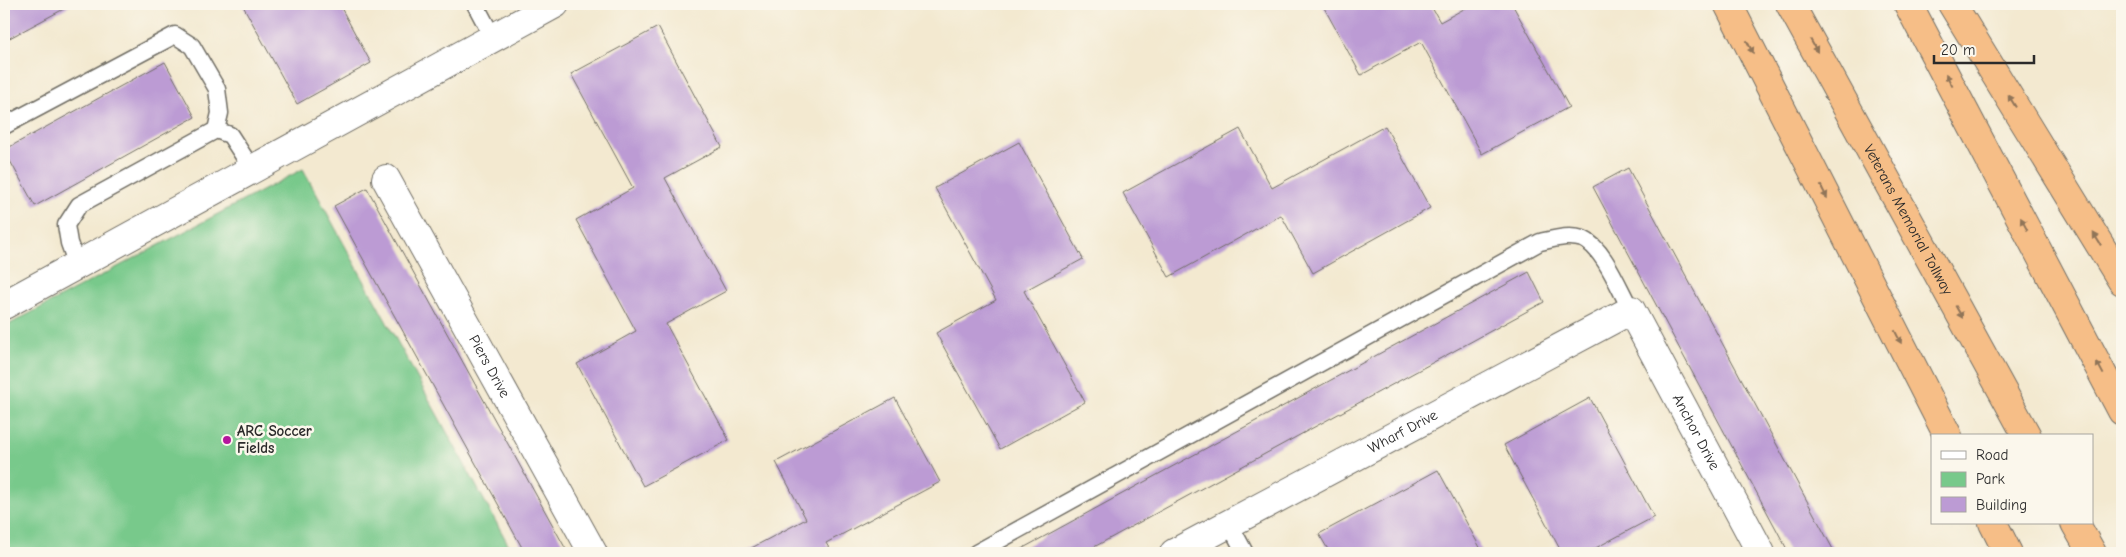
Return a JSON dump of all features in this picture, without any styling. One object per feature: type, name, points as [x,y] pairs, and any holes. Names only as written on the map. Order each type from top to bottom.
[{"type":"highway","points":[[1728,4],[1947,434]]},
{"type":"highway","name":"Veterans Memorial Tollway","points":[[1790,4],[2026,434]]},
{"type":"highway","points":[[1908,4],[2122,411]]},
{"type":"highway","points":[[1952,4],[2122,281]]},
{"type":"highway","points":[[1994,524],[2008,553]]},
{"type":"highway","points":[[2076,524],[2092,553]]},
{"type":"street","points":[[4,305],[555,4]]},
{"type":"street","name":"Piers Drive","points":[[386,179],[593,553]]},
{"type":"street","name":"Wharf Drive","points":[[1174,553],[1631,310]]},
{"type":"street","name":"Anchor Drive","points":[[1631,310],[1761,553]]},
{"type":"lane","points":[[476,4],[493,38]]},
{"type":"lane","points":[[4,126],[175,35],[192,46],[217,89],[220,114],[216,130]]},
{"type":"lane","points":[[77,265],[68,244],[66,225],[79,205],[216,130],[230,134],[252,170]]},
{"type":"lane","points":[[976,553],[1540,242],[1564,237],[1584,240],[1602,255],[1631,310]]},
{"type":"lane","points":[[1229,523],[1245,553]]},
{"type":"green space","name":"ARC Soccer Fields","points":[[303,169],[513,553],[4,553],[4,327]]},
{"type":"building","points":[[4,4],[73,4],[4,41]]},
{"type":"building","points":[[242,4],[339,4],[371,63],[297,104]]},
{"type":"building","points":[[1322,4],[1430,4],[1440,22],[1473,4],[1512,4],[1569,107],[1482,154],[1421,42],[1361,75]]},
{"type":"building","points":[[658,27],[722,147],[665,178],[726,291],[666,324],[729,440],[643,486],[577,364],[636,331],[576,220],[633,188],[571,74]]},
{"type":"building","points":[[165,62],[195,117],[35,206],[4,150]]},
{"type":"building","points":[[1385,126],[1430,208],[1313,273],[1281,215],[1169,277],[1123,193],[1240,129],[1272,188]]},
{"type":"building","points":[[1019,142],[1083,259],[1024,291],[1085,402],[1000,449],[936,333],[996,300],[935,188]]},
{"type":"building","points":[[1628,168],[1835,553],[1789,553],[1593,187]]},
{"type":"building","points":[[367,188],[568,553],[525,553],[334,206]]},
{"type":"building","points":[[1529,272],[1544,302],[1083,553],[1014,553]]},
{"type":"building","points":[[895,398],[940,482],[826,543],[832,553],[742,553],[806,519],[776,462]]},
{"type":"building","points":[[1590,398],[1654,517],[1590,551],[1591,553],[1562,553],[1504,445]]},
{"type":"building","points":[[1438,470],[1483,553],[1330,553],[1319,534]]},
{"type":"place","name":"ARC Soccer Fields","points":[[227,440]]}]
